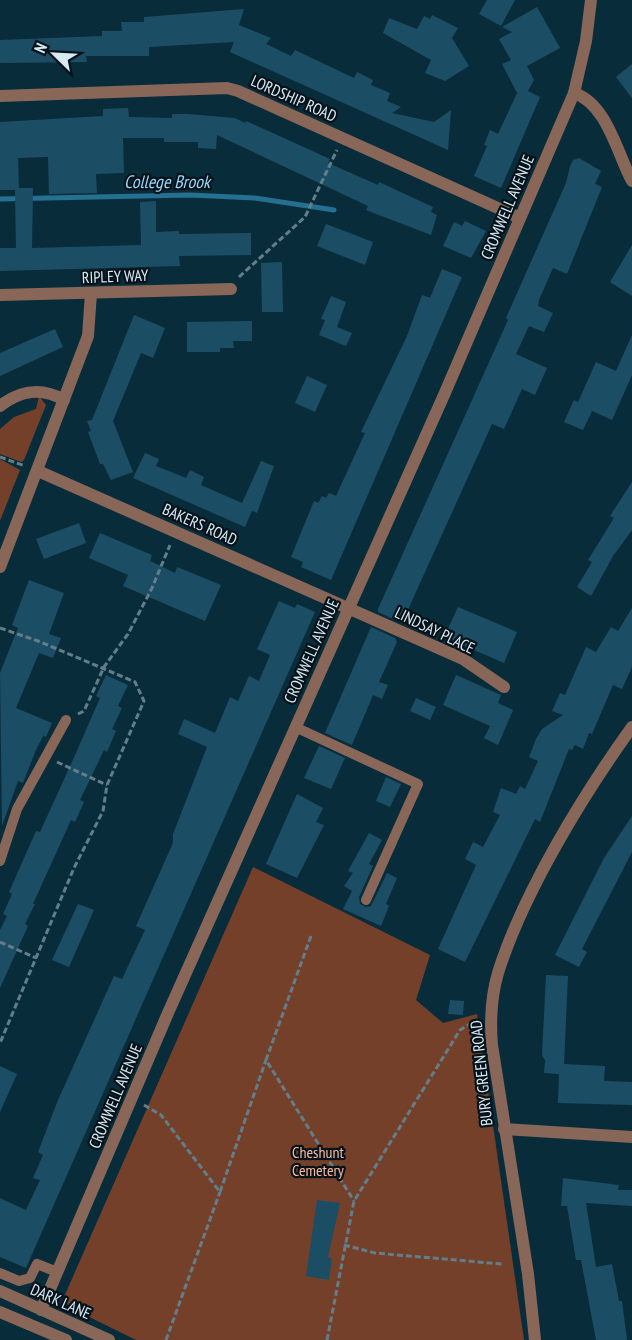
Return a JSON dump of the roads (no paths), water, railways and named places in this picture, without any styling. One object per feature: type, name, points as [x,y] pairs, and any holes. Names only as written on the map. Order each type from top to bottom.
[{"type":"street","name":"CROMWELL AVENUE","points":[[41,1310],[574,93],[586,41],[591,0]]},
{"type":"street","name":"LORDSHIP ROAD","points":[[0,96],[227,88],[251,95],[520,218]]},
{"type":"street","points":[[574,93],[589,100],[600,114],[632,181]]},
{"type":"street","name":"RIPLEY WAY","points":[[0,295],[231,289]]},
{"type":"street","points":[[0,567],[4,547],[38,471],[88,336],[91,293]]},
{"type":"street","points":[[0,405],[21,394],[34,391],[51,392],[64,400]]},
{"type":"street","name":"BAKERS ROAD","points":[[38,471],[348,608]]},
{"type":"street","name":"LINDSAY PLACE","points":[[348,608],[463,659],[504,687]]},
{"type":"street","name":"BURY GREEN ROAD","points":[[535,1340],[528,1274],[492,1046],[491,1011],[498,973],[539,881],[584,800],[632,727]]},
{"type":"street","points":[[504,1129],[632,1137]]},
{"type":"street","name":"DARK LANE","points":[[0,1291],[109,1340]]},
{"type":"street","points":[[0,1311],[66,1340]]},
{"type":"lane","points":[[0,861],[17,809],[66,720]]},
{"type":"lane","points":[[295,727],[418,784],[366,900]]},
{"type":"lane","points":[[0,1273],[19,1281],[30,1278],[37,1264],[57,1272]]},
{"type":"waterway","name":"College Brook","points":[[0,199],[190,195],[255,198],[334,210]]},
{"type":"park label","name":"Cheshunt Cemetery","points":[[318,1161]]}]
